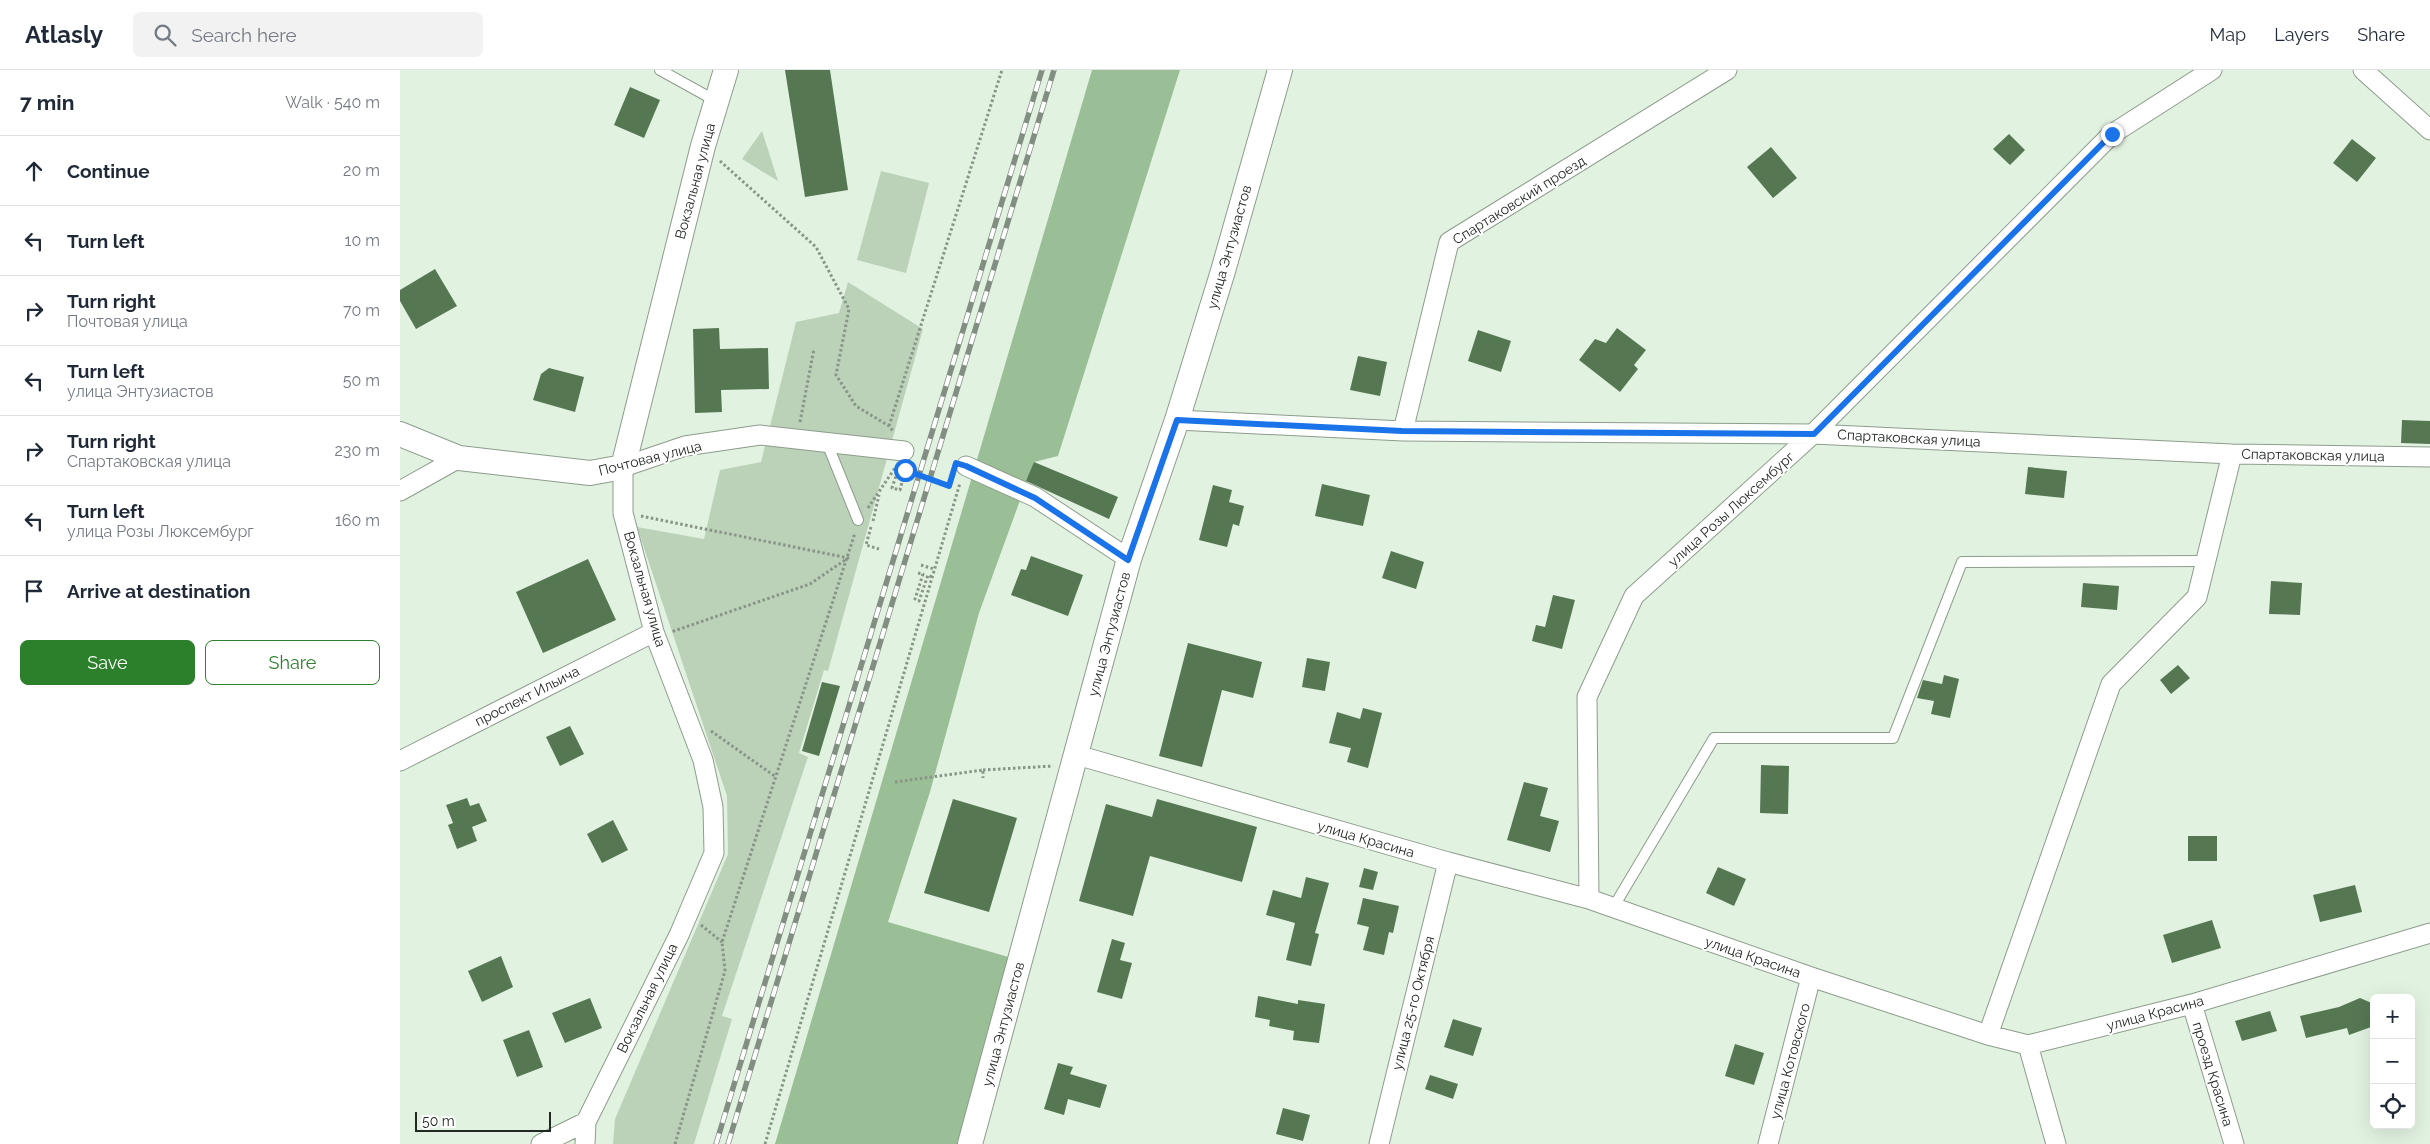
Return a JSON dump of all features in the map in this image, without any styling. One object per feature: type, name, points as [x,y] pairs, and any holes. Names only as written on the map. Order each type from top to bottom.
[{"type":"street","name":"Вокзальная улица","points":[[585,1144],[586,1122],[688,914],[714,853],[713,807],[703,760],[655,634],[623,513],[623,467],[703,146],[726,70]]},
{"type":"street","name":"улица Энтузиастов","points":[[970,1144],[1128,560],[1177,420],[1223,270],[1280,70]]},
{"type":"street","name":"Спартаковский проезд","points":[[1402,431],[1449,242],[1727,70]]},
{"type":"street","name":"улица Розы Люксембург","points":[[1589,899],[1587,697],[1634,596],[1814,434],[2112,134],[2212,70]]},
{"type":"street","points":[[2363,70],[2430,130]]},
{"type":"street","name":"Спартаковская улица","points":[[1177,420],[1402,431],[1814,434],[2232,454],[2430,457]]},
{"type":"street","name":"Почтовая улица","points":[[400,434],[460,458],[590,473],[623,467],[686,446],[760,435],[902,451]]},
{"type":"street","points":[[1988,1035],[2111,684],[2197,597],[2232,454]]},
{"type":"street","points":[[400,491],[460,458]]},
{"type":"street","points":[[966,466],[1035,498],[1128,560]]},
{"type":"street","name":"проспект Ильича","points":[[400,761],[655,634]]},
{"type":"street","name":"улица Красина","points":[[1075,760],[1589,899],[1811,977],[1988,1035],[2028,1045],[2192,1004],[2430,933]]},
{"type":"street","name":"улица 25-го Октября","points":[[1379,1144],[1448,862]]},
{"type":"street","name":"улица Котовского","points":[[1768,1144],[1811,977]]},
{"type":"street","name":"проезд Красина","points":[[2192,1004],[2234,1144]]},
{"type":"street","points":[[2028,1045],[2056,1144]]},
{"type":"street","points":[[541,1144],[586,1122]]},
{"type":"lane","points":[[660,70],[716,101]]},
{"type":"lane","points":[[827,443],[858,520]]},
{"type":"lane","points":[[1614,908],[1714,738],[1893,738],[1962,562],[2206,561]]},
{"type":"path","points":[[890,426],[1002,70]]},
{"type":"path","points":[[703,146],[816,247],[849,309],[836,375],[856,406],[890,426],[898,439],[902,451],[892,488],[900,490],[905,470],[949,486],[956,463],[966,466],[765,1144]]},
{"type":"path","points":[[802,410],[814,349]]},
{"type":"path","points":[[675,1144],[725,971],[722,942],[848,558],[858,520],[894,473],[902,451]]},
{"type":"path","points":[[623,513],[848,558]]},
{"type":"path","points":[[866,545],[879,548]]},
{"type":"path","points":[[655,634],[810,584],[848,558]]},
{"type":"path","points":[[921,565],[934,569]]},
{"type":"path","points":[[918,573],[923,574],[915,599],[919,600],[928,575],[932,577]]},
{"type":"path","points":[[685,713],[776,777]]},
{"type":"path","points":[[895,782],[1075,760]]},
{"type":"path","points":[[983,770],[983,778]]},
{"type":"path","points":[[688,914],[722,942]]},
{"type":"green space","points":[[1092,70],[1180,70],[1058,456],[1034,462],[979,613],[930,792],[888,922],[1012,958],[960,1144],[775,1144]]},
{"type":"green space","points":[[762,131],[778,181],[742,159]]},
{"type":"green space","points":[[881,171],[929,183],[906,273],[857,260]]},
{"type":"green space","points":[[848,282],[923,329],[828,671],[824,670],[799,753],[808,757],[722,1016],[732,1019],[694,1144],[613,1144],[615,1119],[728,854],[727,796],[637,527],[704,539],[720,470],[761,462],[796,322],[839,313]]},
{"type":"building","points":[[785,70],[830,70],[848,190],[805,197]]},
{"type":"building","points":[[630,87],[660,100],[644,138],[614,125]]},
{"type":"building","points":[[2009,134],[2025,150],[2010,165],[1993,149]]},
{"type":"building","points":[[2352,139],[2376,158],[2357,182],[2333,163]]},
{"type":"building","points":[[1771,147],[1797,178],[1773,198],[1747,167]]},
{"type":"building","points":[[435,269],[457,306],[416,329],[400,301],[400,290]]},
{"type":"building","points":[[719,328],[720,349],[768,348],[769,389],[721,390],[722,412],[695,413],[693,329]]},
{"type":"building","points":[[1617,328],[1646,350],[1634,365],[1638,369],[1620,392],[1579,360],[1595,339],[1606,343]]},
{"type":"building","points":[[1478,330],[1511,341],[1501,372],[1468,361]]},
{"type":"building","points":[[1358,356],[1387,362],[1380,396],[1350,390]]},
{"type":"building","points":[[549,368],[584,377],[575,412],[533,400],[541,374]]},
{"type":"building","points":[[2402,420],[2430,421],[2430,444],[2401,443]]},
{"type":"building","points":[[1034,462],[1118,497],[1109,519],[1026,481]]},
{"type":"building","points":[[2028,467],[2067,471],[2064,498],[2025,494]]},
{"type":"building","points":[[1322,484],[1370,495],[1363,526],[1315,516]]},
{"type":"building","points":[[1213,485],[1232,490],[1229,502],[1244,506],[1239,526],[1233,524],[1227,547],[1199,540]]},
{"type":"building","points":[[1391,551],[1424,562],[1416,589],[1382,578]]},
{"type":"building","points":[[1031,556],[1083,575],[1068,616],[1011,595],[1021,569],[1026,570]]},
{"type":"building","points":[[588,559],[616,620],[543,653],[516,592]]},
{"type":"building","points":[[2271,581],[2302,583],[2300,615],[2269,614]]},
{"type":"building","points":[[2083,583],[2119,586],[2117,610],[2081,607]]},
{"type":"building","points":[[1553,595],[1575,600],[1562,649],[1532,641],[1536,625],[1545,627]]},
{"type":"building","points":[[1188,643],[1262,662],[1253,698],[1222,690],[1202,767],[1159,756]]},
{"type":"building","points":[[1307,658],[1330,662],[1325,691],[1302,687]]},
{"type":"building","points":[[2178,665],[2190,678],[2171,694],[2160,680]]},
{"type":"building","points":[[1944,675],[1959,679],[1950,718],[1931,714],[1934,701],[1917,698],[1923,680],[1942,684]]},
{"type":"building","points":[[822,682],[840,686],[819,756],[802,751]]},
{"type":"building","points":[[1363,708],[1382,713],[1368,768],[1347,762],[1351,748],[1329,743],[1337,712],[1360,719]]},
{"type":"building","points":[[570,726],[584,754],[560,766],[546,737]]},
{"type":"building","points":[[1761,765],[1789,766],[1788,814],[1760,813]]},
{"type":"building","points":[[1524,782],[1548,788],[1540,816],[1559,821],[1550,852],[1507,840]]},
{"type":"building","points":[[467,798],[470,806],[479,803],[487,821],[472,827],[477,841],[457,849],[448,825],[453,823],[446,805]]},
{"type":"building","points":[[953,799],[1017,818],[989,912],[924,893]]},
{"type":"building","points":[[1157,799],[1257,827],[1242,882],[1150,856],[1133,916],[1079,901],[1106,804],[1152,817]]},
{"type":"building","points":[[613,820],[628,850],[602,863],[587,834]]},
{"type":"building","points":[[2188,836],[2217,836],[2217,861],[2188,861]]},
{"type":"building","points":[[1718,867],[1746,879],[1734,906],[1706,893]]},
{"type":"building","points":[[1364,868],[1378,872],[1373,890],[1359,887]]},
{"type":"building","points":[[1306,877],[1329,883],[1315,933],[1319,934],[1311,966],[1286,960],[1295,923],[1266,915],[1273,890],[1301,898]]},
{"type":"building","points":[[2355,885],[2362,912],[2320,922],[2313,895]]},
{"type":"building","points":[[1363,898],[1399,906],[1393,933],[1389,932],[1384,955],[1363,950],[1369,927],[1357,924]]},
{"type":"building","points":[[2212,920],[2221,948],[2172,963],[2163,935]]},
{"type":"building","points":[[1112,939],[1125,943],[1120,960],[1132,963],[1122,999],[1097,992]]},
{"type":"building","points":[[501,956],[513,987],[482,1002],[468,971]]},
{"type":"building","points":[[1258,996],[1298,1004],[1298,1000],[1325,1004],[1319,1043],[1293,1040],[1294,1031],[1269,1026],[1270,1020],[1255,1017]]},
{"type":"building","points":[[590,998],[602,1028],[565,1043],[552,1013]]},
{"type":"building","points":[[2360,998],[2370,1002],[2370,1027],[2349,1035],[2347,1028],[2306,1038],[2300,1016],[2339,1007]]},
{"type":"building","points":[[2270,1011],[2277,1031],[2242,1041],[2235,1021]]},
{"type":"building","points":[[1453,1019],[1482,1028],[1473,1056],[1444,1047]]},
{"type":"building","points":[[529,1030],[543,1067],[517,1077],[503,1040]]},
{"type":"building","points":[[1735,1044],[1764,1053],[1754,1085],[1725,1076]]},
{"type":"building","points":[[1058,1063],[1073,1067],[1070,1074],[1107,1085],[1100,1108],[1068,1099],[1064,1115],[1044,1109]]},
{"type":"building","points":[[1430,1075],[1458,1084],[1453,1099],[1425,1089]]},
{"type":"building","points":[[1283,1108],[1310,1115],[1303,1141],[1276,1134]]},
{"type":"railway","points":[[716,1144],[1042,70]]},
{"type":"railway","points":[[728,1144],[1054,70]]},
{"type":"route","points":[[905,470],[949,486],[956,463],[966,466],[1035,498],[1128,560],[1177,420],[1402,431],[1814,434],[2112,134]]}]
